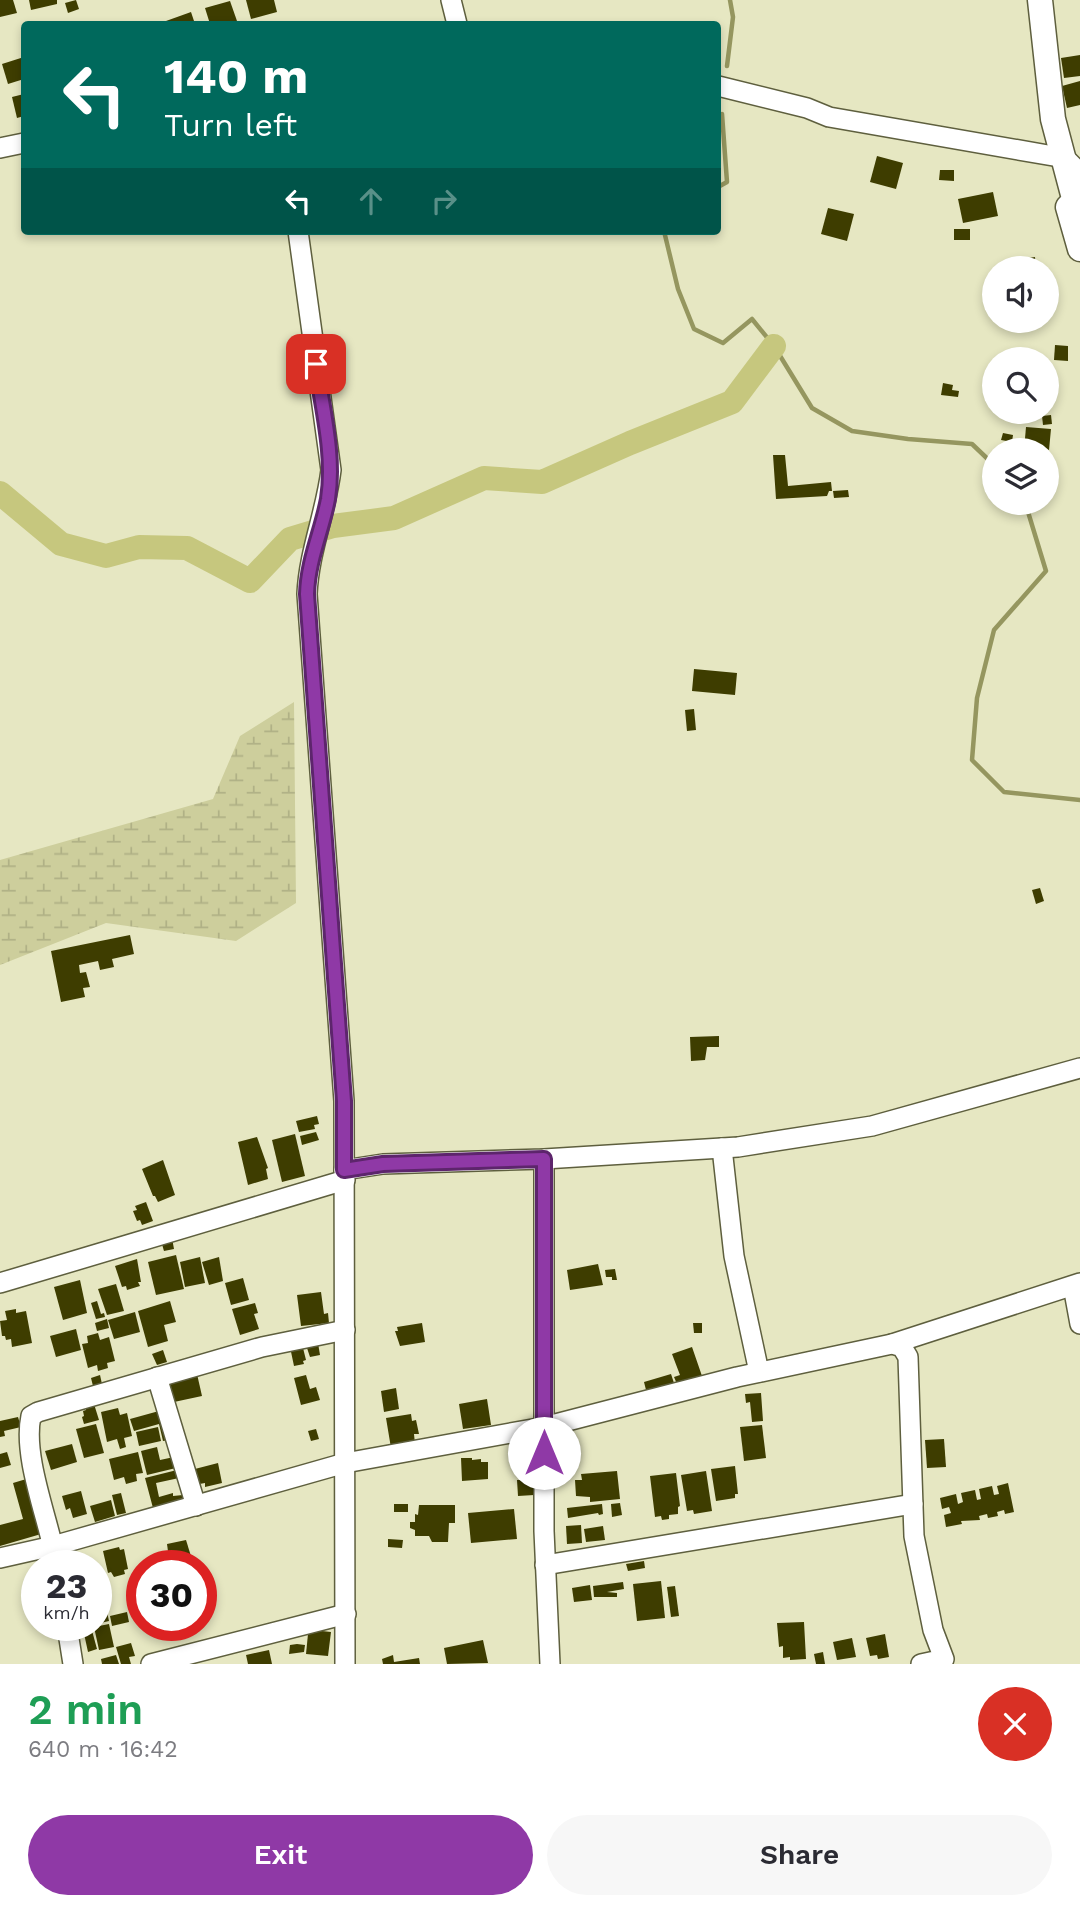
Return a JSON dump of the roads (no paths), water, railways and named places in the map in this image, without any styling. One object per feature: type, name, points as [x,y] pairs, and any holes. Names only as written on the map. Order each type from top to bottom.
[{"type":"main road","points":[[1040,0],[1053,119],[1072,165],[1080,220]]},
{"type":"main road","points":[[1072,165],[1068,214],[1080,249]]},
{"type":"street","points":[[451,0],[456,21]]},
{"type":"street","points":[[721,87],[807,108],[829,117],[1072,165]]},
{"type":"street","points":[[0,148],[21,144]]},
{"type":"street","points":[[299,235],[331,470],[328,500],[308,570],[307,594],[344,1101],[345,1664]]},
{"type":"street","points":[[0,1283],[383,1164],[544,1159],[722,1148],[872,1126],[1080,1068]]},
{"type":"street","points":[[722,1148],[734,1256],[759,1372]]},
{"type":"street","points":[[544,1159],[545,1565],[550,1664]]},
{"type":"street","points":[[0,1558],[53,1546],[345,1463],[544,1427],[759,1372],[892,1344],[1076,1284],[1080,1324]]},
{"type":"street","points":[[54,1550],[33,1468],[29,1427],[31,1416],[37,1412],[262,1347],[345,1330]]},
{"type":"street","points":[[892,1344],[902,1346],[908,1357],[914,1536],[933,1630],[944,1659],[921,1664]]},
{"type":"street","points":[[157,1377],[196,1506]]},
{"type":"street","points":[[545,1565],[913,1504]]},
{"type":"street","points":[[150,1664],[346,1614]]},
{"type":"street","points":[[69,1641],[73,1664]]},
{"type":"waterway","points":[[727,66],[733,17],[730,0]]},
{"type":"waterway","points":[[721,185],[727,182],[722,114]]},
{"type":"waterway","points":[[665,235],[678,289],[694,329],[723,343],[752,319],[774,346],[812,408],[852,431],[972,444],[982,454]]},
{"type":"waterway","points":[[0,493],[61,544],[106,556],[139,547],[187,548],[250,581],[290,539],[333,526],[394,518],[484,478],[542,482],[732,402],[774,346]]},
{"type":"waterway","points":[[1029,515],[1046,571],[994,630],[977,698],[972,760],[1004,792],[1080,800]]}]
